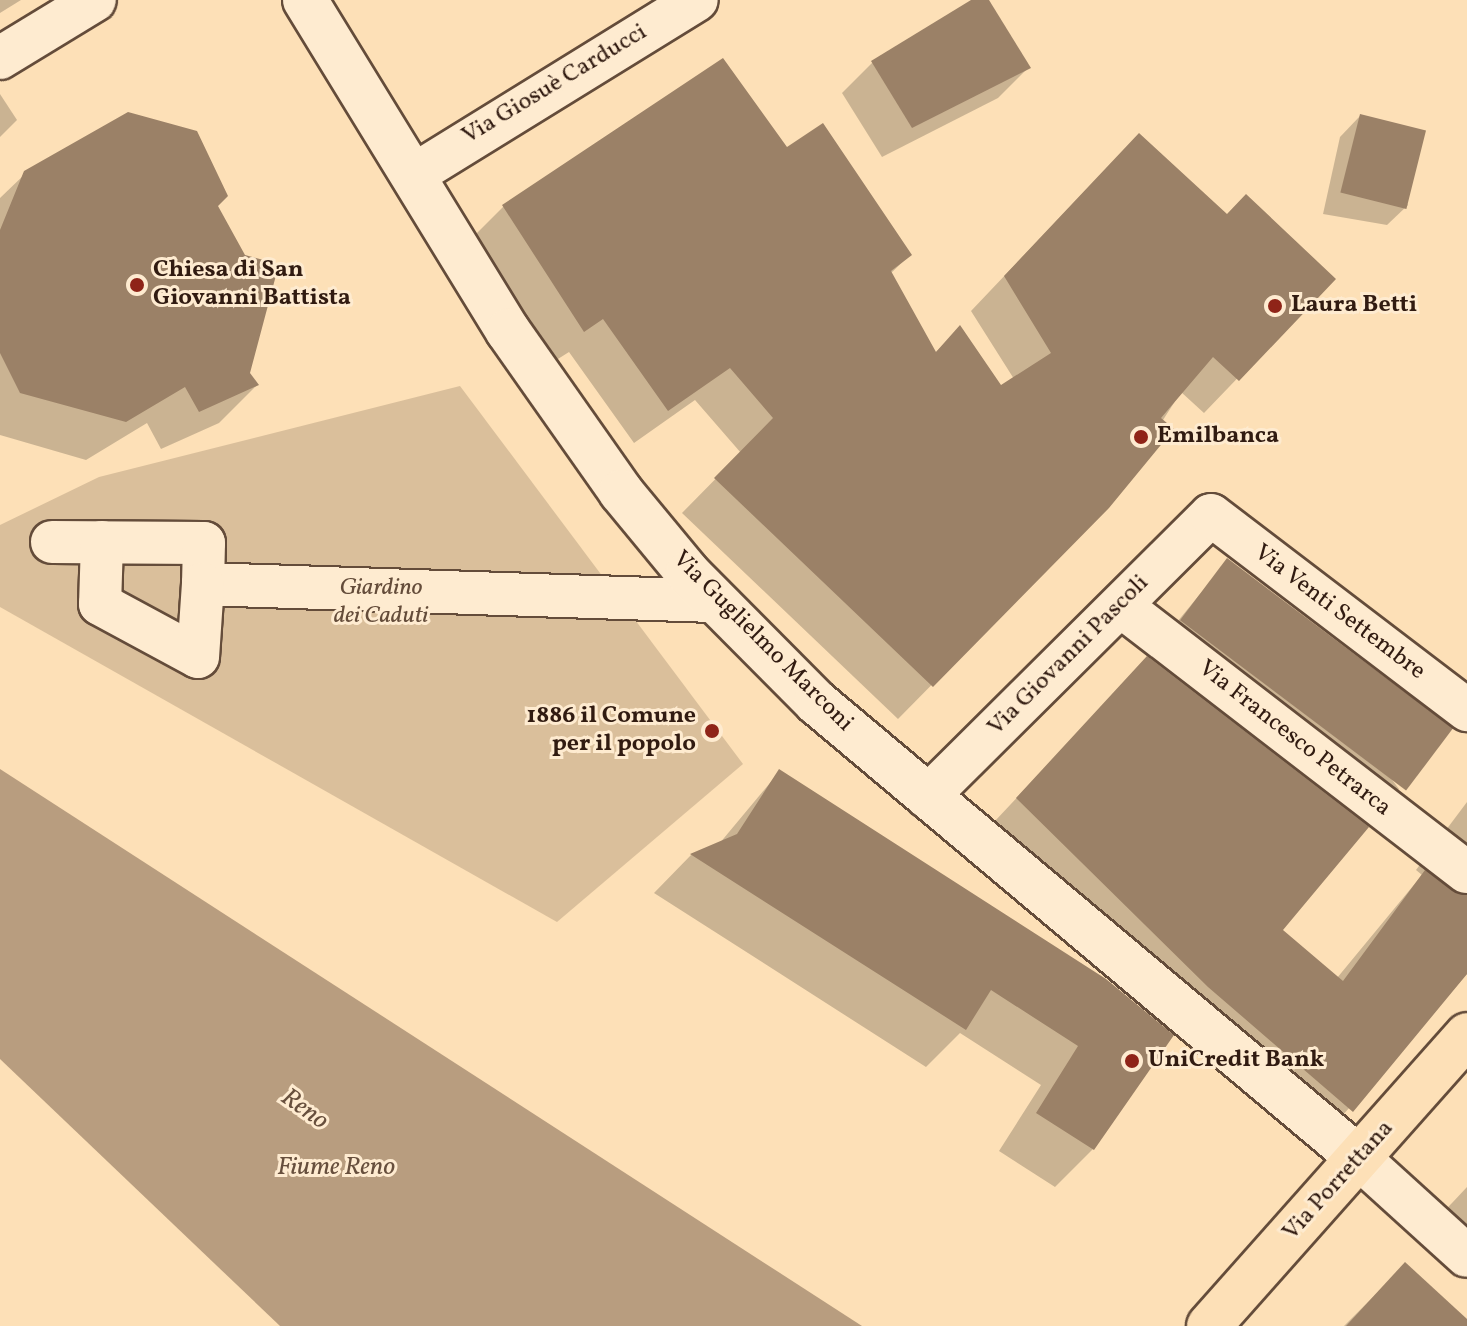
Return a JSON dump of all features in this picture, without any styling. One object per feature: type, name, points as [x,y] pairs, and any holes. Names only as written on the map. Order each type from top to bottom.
[{"type":"main road","name":"Via Guglielmo Marconi","points":[[305,0],[567,417],[713,601],[927,797],[1360,1159]]},
{"type":"main road","name":"Via Porrettana","points":[[1209,1326],[1467,1035]]},
{"type":"street","points":[[0,58],[95,0]]},
{"type":"street","name":"Via Giosuè Carducci","points":[[415,174],[697,0]]},
{"type":"street","name":"Via Giovanni Pascoli","points":[[927,797],[1211,515]]},
{"type":"street","name":"Via Venti Settembre","points":[[1211,515],[1467,710]]},
{"type":"street","points":[[52,542],[102,542],[204,543],[198,657],[100,604],[102,542]]},
{"type":"street","points":[[203,584],[713,601]]},
{"type":"street","name":"Via Francesco Petrarca","points":[[1121,606],[1467,872]]},
{"type":"street","points":[[1360,1159],[1467,1256]]},
{"type":"green space","name":"Giardino dei Caduti","points":[[460,386],[743,764],[557,922],[0,607],[0,525],[99,477]]},
{"type":"water","name":"Fiume Reno","points":[[0,769],[862,1326],[280,1326],[0,1059]]},
{"type":"building","points":[[971,0],[989,0],[1031,68],[912,128],[871,61]]},
{"type":"building","points":[[723,58],[787,147],[823,123],[912,255],[891,271],[936,352],[960,325],[1001,385],[1051,353],[1004,276],[1139,133],[1227,214],[1246,194],[1336,279],[1239,381],[1213,357],[1161,418],[1174,429],[1109,508],[933,687],[714,478],[773,418],[730,368],[668,411],[603,319],[584,332],[502,205]]},
{"type":"building","name":"Chiesa di San Giovanni Battista","points":[[128,112],[197,131],[228,196],[218,206],[245,255],[279,264],[250,373],[259,385],[199,412],[185,387],[126,422],[20,393],[0,353],[0,230],[24,171]]},
{"type":"building","points":[[1360,114],[1426,130],[1406,209],[1340,193]]},
{"type":"building","points":[[1227,558],[1453,728],[1406,791],[1180,620]]},
{"type":"building","points":[[1147,656],[1369,827],[1283,930],[1343,981],[1425,870],[1467,895],[1467,974],[1353,1112],[1208,987],[1016,798]]},
{"type":"building","points":[[779,769],[1106,979],[1174,1035],[1094,1150],[1036,1113],[1078,1046],[991,990],[966,1030],[690,854],[737,834]]},
{"type":"building","points":[[1405,1262],[1467,1319],[1467,1326],[1346,1326]]},
{"type":"place","name":"Chiesa di San Giovanni Battista","points":[[137,285]]},
{"type":"place","name":"Laura Betti","points":[[1275,306]]},
{"type":"place","name":"Emilbanca","points":[[1141,437]]},
{"type":"place","name":"1886 il Comune per il popolo","points":[[712,731]]},
{"type":"place","name":"UniCredit Bank","points":[[1132,1061]]},
{"type":"water label","name":"Reno","points":[[304,1110]]}]
